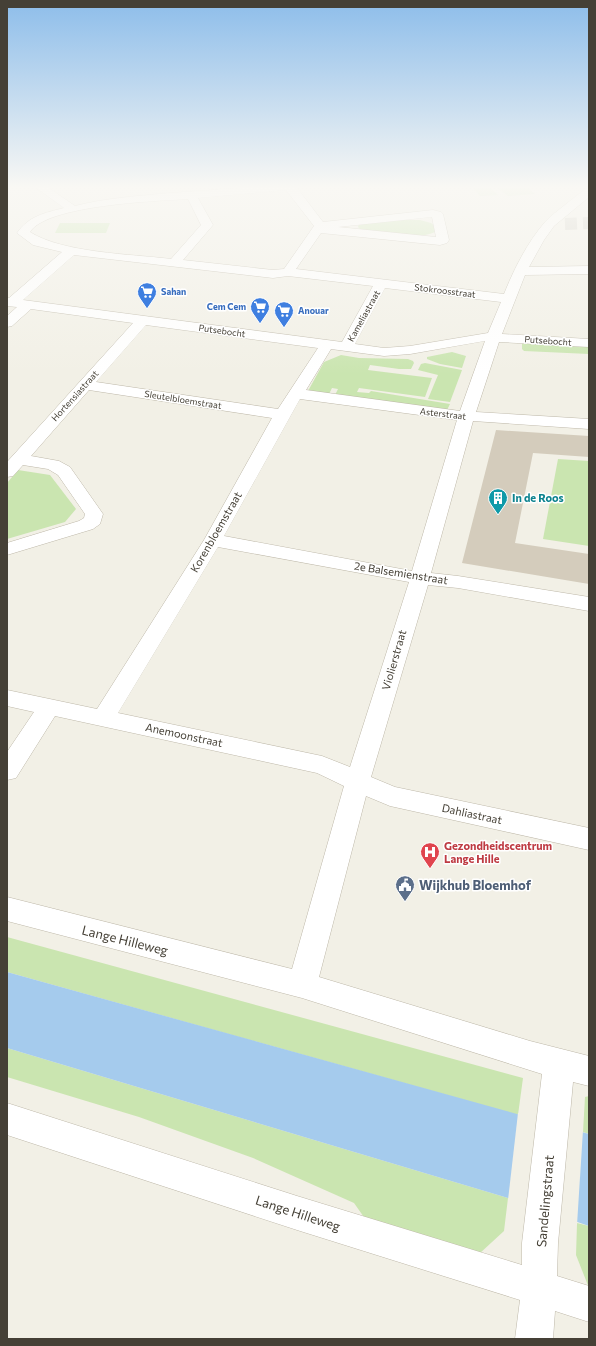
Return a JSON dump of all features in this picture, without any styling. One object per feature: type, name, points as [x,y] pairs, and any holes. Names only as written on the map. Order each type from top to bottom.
[{"type":"street","name":"Stokroosstraat","points":[[63,249],[273,274],[288,272],[509,298]]},
{"type":"street","points":[[174,263],[186,249]]},
{"type":"street","points":[[288,272],[304,249]]},
{"type":"street","name":"Violierstraat","points":[[302,985],[358,781],[418,578],[439,515],[466,417],[491,344],[509,298],[524,262],[532,249]]},
{"type":"street","points":[[9,303],[71,251]]},
{"type":"street","points":[[521,271],[589,270]]},
{"type":"street","name":"Kameliastraat","points":[[346,348],[381,284]]},
{"type":"street","name":"Putsebocht","points":[[9,303],[346,348],[396,352],[436,345],[589,343]]},
{"type":"street","points":[[7,324],[28,305]]},
{"type":"street","name":"Hortensiastraat","points":[[14,459],[85,385],[142,321]]},
{"type":"street","name":"Putsebocht","points":[[491,344],[589,357]]},
{"type":"street","name":"Korenbloemstraat","points":[[103,718],[213,540],[282,415],[297,394],[327,345]]},
{"type":"street","name":"Sleutelbloemstraat","points":[[85,385],[282,415]]},
{"type":"street","name":"Asterstraat","points":[[297,394],[466,417],[589,424]]},
{"type":"street","points":[[7,549],[86,526],[93,520],[94,514],[64,471],[54,465],[14,459]]},
{"type":"street","name":"2e Balsemienstraat","points":[[213,540],[418,578],[458,582],[589,604]]},
{"type":"street","name":"Anemoonstraat","points":[[7,698],[322,765],[358,781]]},
{"type":"street","points":[[7,771],[49,707]]},
{"type":"street","name":"Dahliastraat","points":[[358,781],[390,796],[589,839]]},
{"type":"street","name":"Lange Hilleweg","points":[[7,910],[302,985],[557,1076],[589,1071]]},
{"type":"street","name":"Sandelingstraat","points":[[534,1339],[539,1289],[540,1243],[557,1076]]},
{"type":"street","name":"Lange Hilleweg","points":[[7,1119],[297,1213],[589,1304]]},
{"type":"green space","points":[[522,343],[589,346],[589,354],[524,351],[522,349]]},
{"type":"green space","points":[[452,352],[466,356],[462,368],[440,364],[427,359],[427,357]]},
{"type":"green space","points":[[341,355],[359,358],[408,359],[414,363],[411,369],[370,365],[368,370],[432,378],[425,397],[359,388],[357,392],[369,393],[371,391],[450,404],[447,410],[335,395],[338,389],[332,388],[329,394],[308,391],[324,362]]},
{"type":"green space","points":[[425,363],[462,370],[450,402],[428,399],[438,375],[418,370],[421,364]]},
{"type":"green space","points":[[558,459],[589,461],[589,546],[543,539]]},
{"type":"green space","points":[[18,470],[50,475],[76,509],[65,522],[7,539],[7,483]]},
{"type":"green space","points":[[7,937],[523,1078],[518,1115],[7,972]]},
{"type":"green space","points":[[7,1048],[508,1198],[504,1231],[479,1254],[366,1220],[354,1203],[253,1158],[139,1117],[7,1077]]},
{"type":"green space","points":[[589,1096],[589,1134],[583,1132],[585,1097]]},
{"type":"green space","points":[[577,1223],[589,1226],[589,1288],[576,1255]]},
{"type":"water","points":[[7,972],[589,1134],[589,1226],[508,1198],[7,1048]]},
{"type":"pier","points":[[518,1113],[583,1130],[577,1225],[508,1200]]},
{"type":"building","name":"In de Roos","points":[[496,430],[589,436],[589,457],[533,453],[515,543],[589,554],[589,584],[462,563]]},
{"type":"place","name":"Sahan","points":[[147,309]]},
{"type":"place","name":"Cem Cem","points":[[260,324]]},
{"type":"place","name":"Anouar","points":[[284,328]]},
{"type":"place","name":"In de Roos","points":[[498,515]]},
{"type":"place","name":"Gezondheidscentrum Lange Hille","points":[[430,869]]},
{"type":"place","name":"Wijkhub Bloemhof","points":[[405,902]]}]
